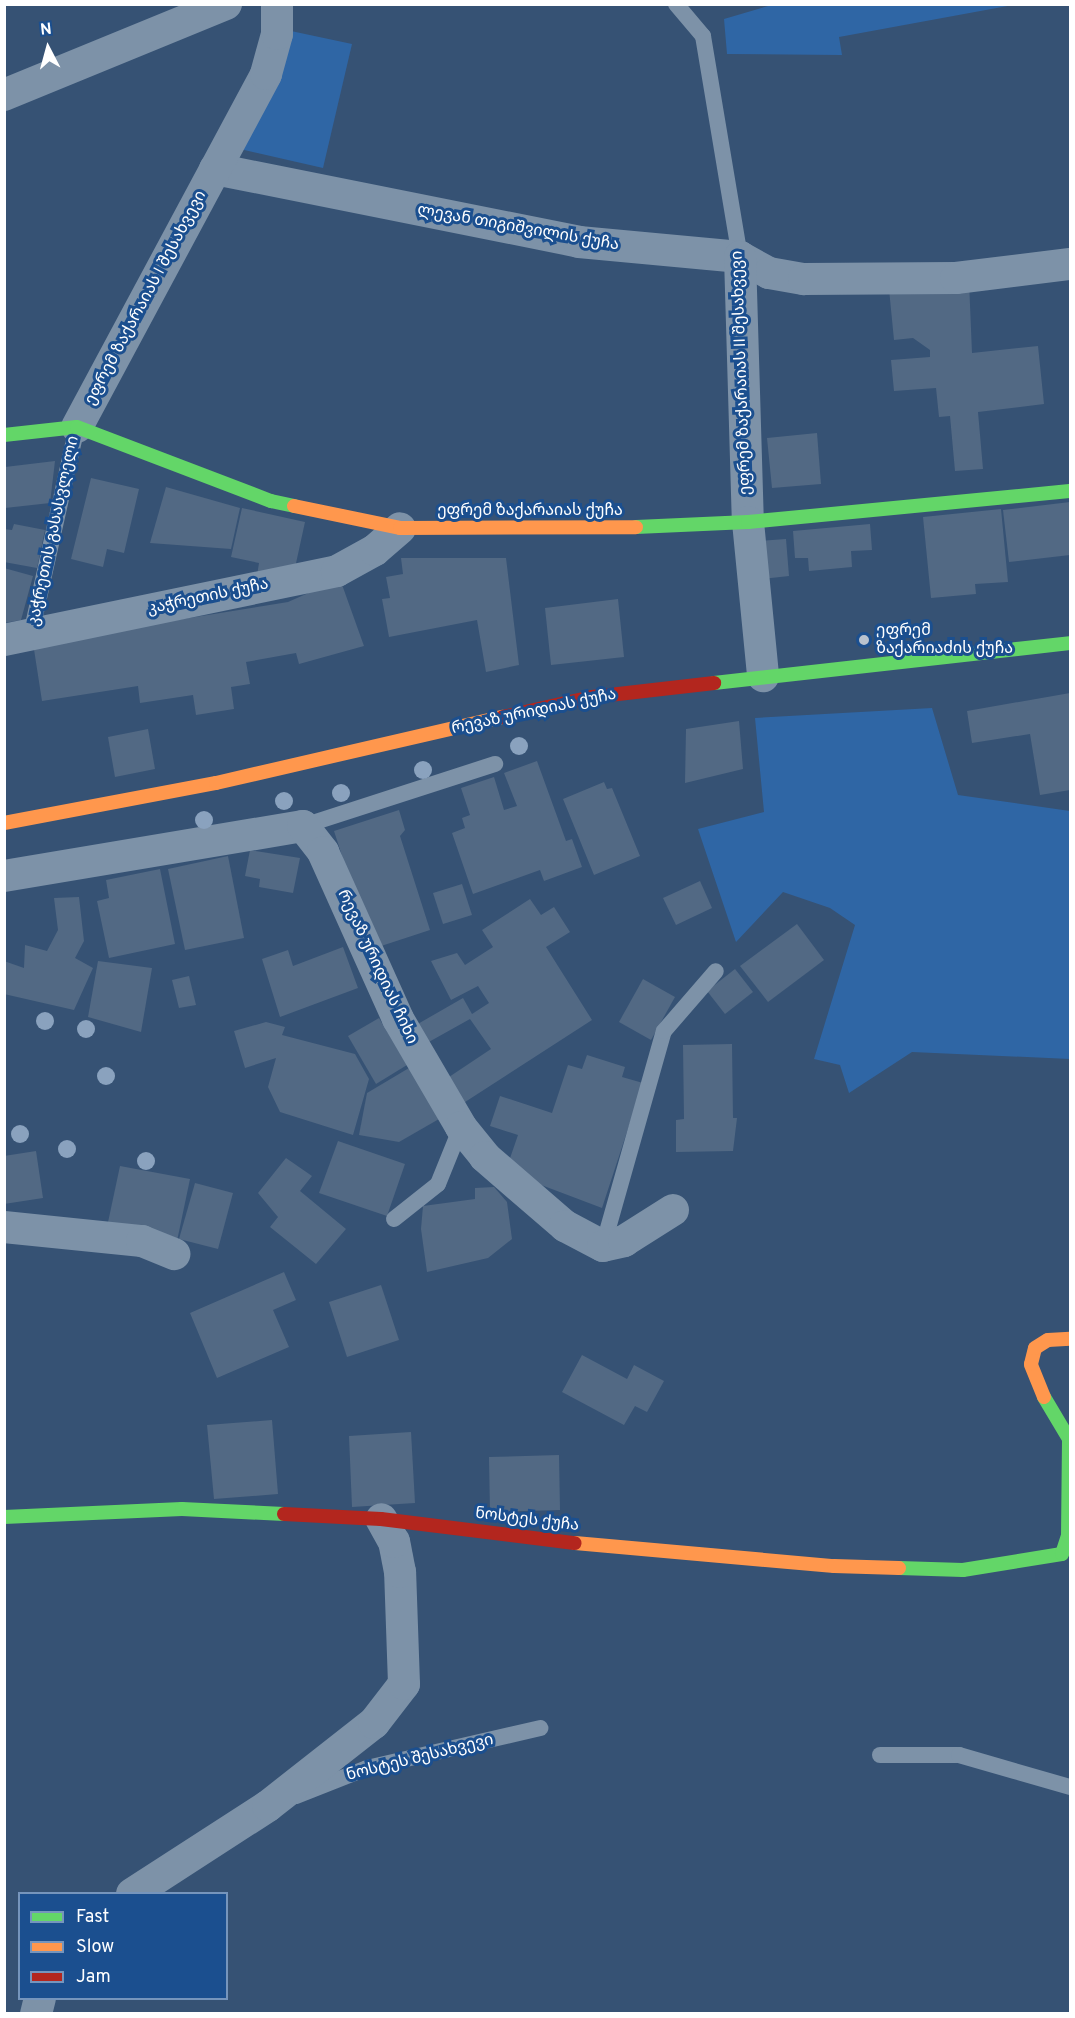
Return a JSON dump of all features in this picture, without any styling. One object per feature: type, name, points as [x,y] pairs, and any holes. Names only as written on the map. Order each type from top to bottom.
[{"type":"street","points":[[4,94],[226,4]]},
{"type":"street","points":[[215,169],[267,74],[277,34],[277,4]]},
{"type":"street","name":"ლევან თიგიშვილის ქუჩა","points":[[215,169],[579,242],[692,250],[740,258],[769,273],[804,279],[956,278],[1071,264]]},
{"type":"street","name":"ეფრემ ზაქარაიას I შესახვევი","points":[[77,427],[215,169]]},
{"type":"street","name":"ეფრემ ზაქარაიას II შესახვევი","points":[[740,258],[748,522],[763,676]]},
{"type":"street","name":"ეფრემ ზაქარაიას ქუჩა","points":[[4,435],[77,427],[271,501],[399,528],[599,528],[748,522],[1071,492]]},
{"type":"street","name":"კაჭრეთის ქუჩა","points":[[18,637],[337,571],[375,550],[399,528]]},
{"type":"street","name":"რევაზ ურიდიას ქუჩა","points":[[4,823],[216,783],[592,697],[1071,643]]},
{"type":"street","points":[[1033,649],[1071,654]]},
{"type":"street","points":[[4,876],[303,826]]},
{"type":"street","name":"რევაზ ურიდიას ჩიხი","points":[[303,826],[323,852],[398,1019],[461,1127],[485,1157],[565,1226],[603,1246]]},
{"type":"street","points":[[603,1246],[624,1241],[673,1210]]},
{"type":"street","points":[[4,1227],[142,1241],[174,1254]]},
{"type":"street","name":"ნოსტეს ქუჩა","points":[[4,1517],[182,1509],[381,1519],[645,1551],[834,1566],[963,1570],[1045,1559],[1062,1554],[1068,1536],[1070,1439],[1036,1383],[1031,1364],[1035,1348],[1048,1340],[1071,1339]]},
{"type":"street","name":"ნოსტეს შესახვევი","points":[[134,1892],[268,1806],[374,1723],[404,1684],[400,1572],[394,1542],[381,1519]]},
{"type":"lane","name":"ეფრემ ზაქარაიას II შესახვევი","points":[[676,4],[703,36],[740,258]]},
{"type":"lane","name":"კაჭრეთის გასასვლელი","points":[[18,637],[77,427]]},
{"type":"lane","points":[[303,826],[495,764]]},
{"type":"lane","points":[[603,1246],[664,1031],[716,971]]},
{"type":"lane","points":[[394,1219],[438,1184],[461,1127]]},
{"type":"lane","name":"ნოსტეს შესახვევი","points":[[268,1806],[367,1768],[540,1728]]},
{"type":"lane","points":[[880,1755],[959,1755],[1046,1777],[1071,1787]]},
{"type":"shaded area","points":[[775,4],[1013,5],[839,37],[842,55],[727,54],[724,19]]},
{"type":"shaded area","points":[[291,31],[352,44],[323,168],[240,149]]},
{"type":"shaded area","points":[[932,708],[958,795],[1070,811],[1070,1059],[912,1052],[849,1093],[840,1065],[814,1059],[855,925],[830,908],[783,892],[736,942],[698,829],[764,812],[755,718]]},
{"type":"building","points":[[969,281],[972,353],[1038,346],[1044,404],[978,412],[983,469],[955,471],[950,416],[939,417],[936,388],[894,391],[891,360],[930,357],[930,350],[913,338],[894,340],[889,289]]},
{"type":"building","points":[[817,433],[821,484],[772,488],[767,438]]},
{"type":"building","points":[[55,461],[50,503],[5,508],[5,467]]},
{"type":"building","points":[[91,478],[139,489],[124,553],[107,549],[103,567],[71,559]]},
{"type":"building","points":[[166,487],[240,508],[231,549],[150,543]]},
{"type":"building","points":[[1070,502],[1070,555],[1009,562],[1003,510]]},
{"type":"building","points":[[242,508],[305,522],[293,577],[256,582],[259,563],[231,557]]},
{"type":"building","points":[[1001,509],[1008,582],[975,584],[976,594],[931,598],[923,517]]},
{"type":"building","points":[[14,524],[45,530],[37,568],[4,562],[4,529],[12,530]]},
{"type":"building","points":[[870,524],[872,550],[851,551],[852,567],[809,571],[808,558],[795,558],[793,531]]},
{"type":"building","points":[[786,539],[789,576],[762,579],[760,541]]},
{"type":"building","points":[[401,558],[506,558],[519,665],[486,672],[477,620],[389,637],[382,599],[390,598],[386,577],[403,574]]},
{"type":"building","points":[[4,568],[33,576],[21,620],[4,623]]},
{"type":"building","points":[[340,579],[364,646],[299,664],[296,653],[246,662],[250,684],[231,687],[234,709],[196,715],[193,695],[140,703],[138,686],[42,701],[33,643],[288,602]]},
{"type":"building","points":[[618,599],[624,657],[551,665],[545,608]]},
{"type":"building","points":[[1070,693],[1070,790],[1040,795],[1030,734],[972,743],[967,711]]},
{"type":"building","points":[[739,721],[743,769],[685,783],[686,729]]},
{"type":"building","points":[[148,729],[155,769],[115,777],[108,737]]},
{"type":"building","points":[[537,761],[566,841],[572,839],[582,867],[544,881],[540,870],[473,894],[452,833],[465,828],[462,818],[470,815],[461,788],[494,777],[504,810],[517,806],[504,773]]},
{"type":"building","points":[[604,782],[607,789],[612,788],[640,856],[594,875],[563,799]]},
{"type":"building","points":[[399,810],[405,830],[400,836],[430,930],[372,949],[334,831]]},
{"type":"building","points":[[250,850],[300,858],[293,893],[259,887],[260,879],[245,876]]},
{"type":"building","points":[[228,856],[244,938],[185,950],[168,869]]},
{"type":"building","points":[[160,869],[175,944],[109,958],[97,901],[109,898],[106,880]]},
{"type":"building","points":[[700,881],[712,908],[676,925],[663,898]]},
{"type":"building","points":[[462,884],[472,915],[443,924],[433,893]]},
{"type":"building","points":[[79,897],[84,941],[75,958],[93,968],[74,1010],[4,994],[4,961],[24,968],[25,945],[47,951],[58,930],[54,898]]},
{"type":"building","points":[[530,899],[541,915],[554,907],[570,932],[546,947],[592,1020],[462,1104],[446,1079],[491,1049],[470,1019],[427,1043],[416,1025],[463,998],[472,1014],[489,1003],[478,986],[451,1000],[431,961],[457,953],[465,965],[493,947],[482,930]]},
{"type":"building","points":[[797,924],[824,960],[768,1002],[740,966]]},
{"type":"building","points":[[343,947],[358,988],[280,1017],[262,959],[288,950],[293,966]]},
{"type":"building","points":[[98,961],[152,968],[141,1032],[88,1017]]},
{"type":"building","points":[[735,969],[753,992],[725,1014],[707,991]]},
{"type":"building","points":[[189,976],[196,1005],[179,1008],[172,980]]},
{"type":"building","points":[[643,979],[675,997],[651,1040],[619,1022]]},
{"type":"building","points":[[379,1018],[407,1065],[376,1084],[348,1036]]},
{"type":"building","points":[[266,1022],[285,1027],[282,1035],[355,1054],[369,1079],[353,1135],[280,1112],[268,1087],[276,1058],[245,1068],[234,1031]]},
{"type":"building","points":[[732,1044],[733,1118],[737,1118],[733,1151],[676,1152],[676,1120],[684,1119],[683,1045]]},
{"type":"building","points":[[587,1055],[625,1067],[622,1077],[643,1083],[602,1208],[528,1180],[508,1164],[518,1135],[490,1126],[500,1096],[552,1113],[568,1065],[582,1069]]},
{"type":"building","points":[[409,1068],[439,1119],[399,1142],[359,1135],[367,1093]]},
{"type":"building","points":[[338,1141],[405,1164],[387,1216],[319,1193]]},
{"type":"building","points":[[36,1151],[43,1198],[4,1204],[4,1156]]},
{"type":"building","points":[[286,1158],[312,1176],[300,1191],[346,1229],[316,1264],[270,1227],[278,1217],[258,1193]]},
{"type":"building","points":[[120,1166],[190,1179],[177,1241],[107,1227]]},
{"type":"building","points":[[195,1183],[233,1193],[218,1249],[179,1239]]},
{"type":"building","points":[[494,1187],[507,1202],[512,1239],[488,1258],[427,1272],[421,1229],[423,1206],[475,1199],[475,1188]]},
{"type":"building","points":[[284,1272],[296,1300],[273,1310],[289,1347],[217,1378],[190,1313]]},
{"type":"building","points":[[381,1285],[399,1340],[347,1357],[329,1302]]},
{"type":"building","points":[[582,1355],[627,1379],[634,1365],[664,1381],[647,1412],[635,1406],[624,1425],[562,1392]]},
{"type":"building","points":[[272,1420],[278,1494],[214,1499],[207,1425]]},
{"type":"building","points":[[411,1432],[415,1503],[352,1507],[349,1436]]},
{"type":"building","points":[[559,1455],[560,1510],[490,1512],[489,1457]]},
{"type":"traffic: fast","points":[[4,435],[77,427],[271,501],[294,506]]},
{"type":"traffic: fast","points":[[636,527],[748,522],[1070,491]]},
{"type":"traffic: fast","points":[[714,683],[1070,643]]},
{"type":"traffic: fast","points":[[899,1568],[963,1570],[1062,1554],[1068,1536],[1069,1439],[1044,1397]]},
{"type":"traffic: fast","points":[[4,1517],[182,1509],[284,1514]]},
{"type":"traffic: slow","points":[[294,506],[400,528],[636,527]]},
{"type":"traffic: slow","points":[[4,823],[216,783],[503,717]]},
{"type":"traffic: slow","points":[[1044,1397],[1031,1364],[1035,1348],[1048,1340],[1070,1339]]},
{"type":"traffic: slow","points":[[575,1543],[834,1566],[899,1568]]},
{"type":"traffic: jam","points":[[503,717],[592,697],[714,683]]},
{"type":"traffic: jam","points":[[284,1514],[381,1519],[575,1543]]},
{"type":"place","name":"ეფრემ ზაქარიაძის ქუჩა","points":[[864,640]]}]
